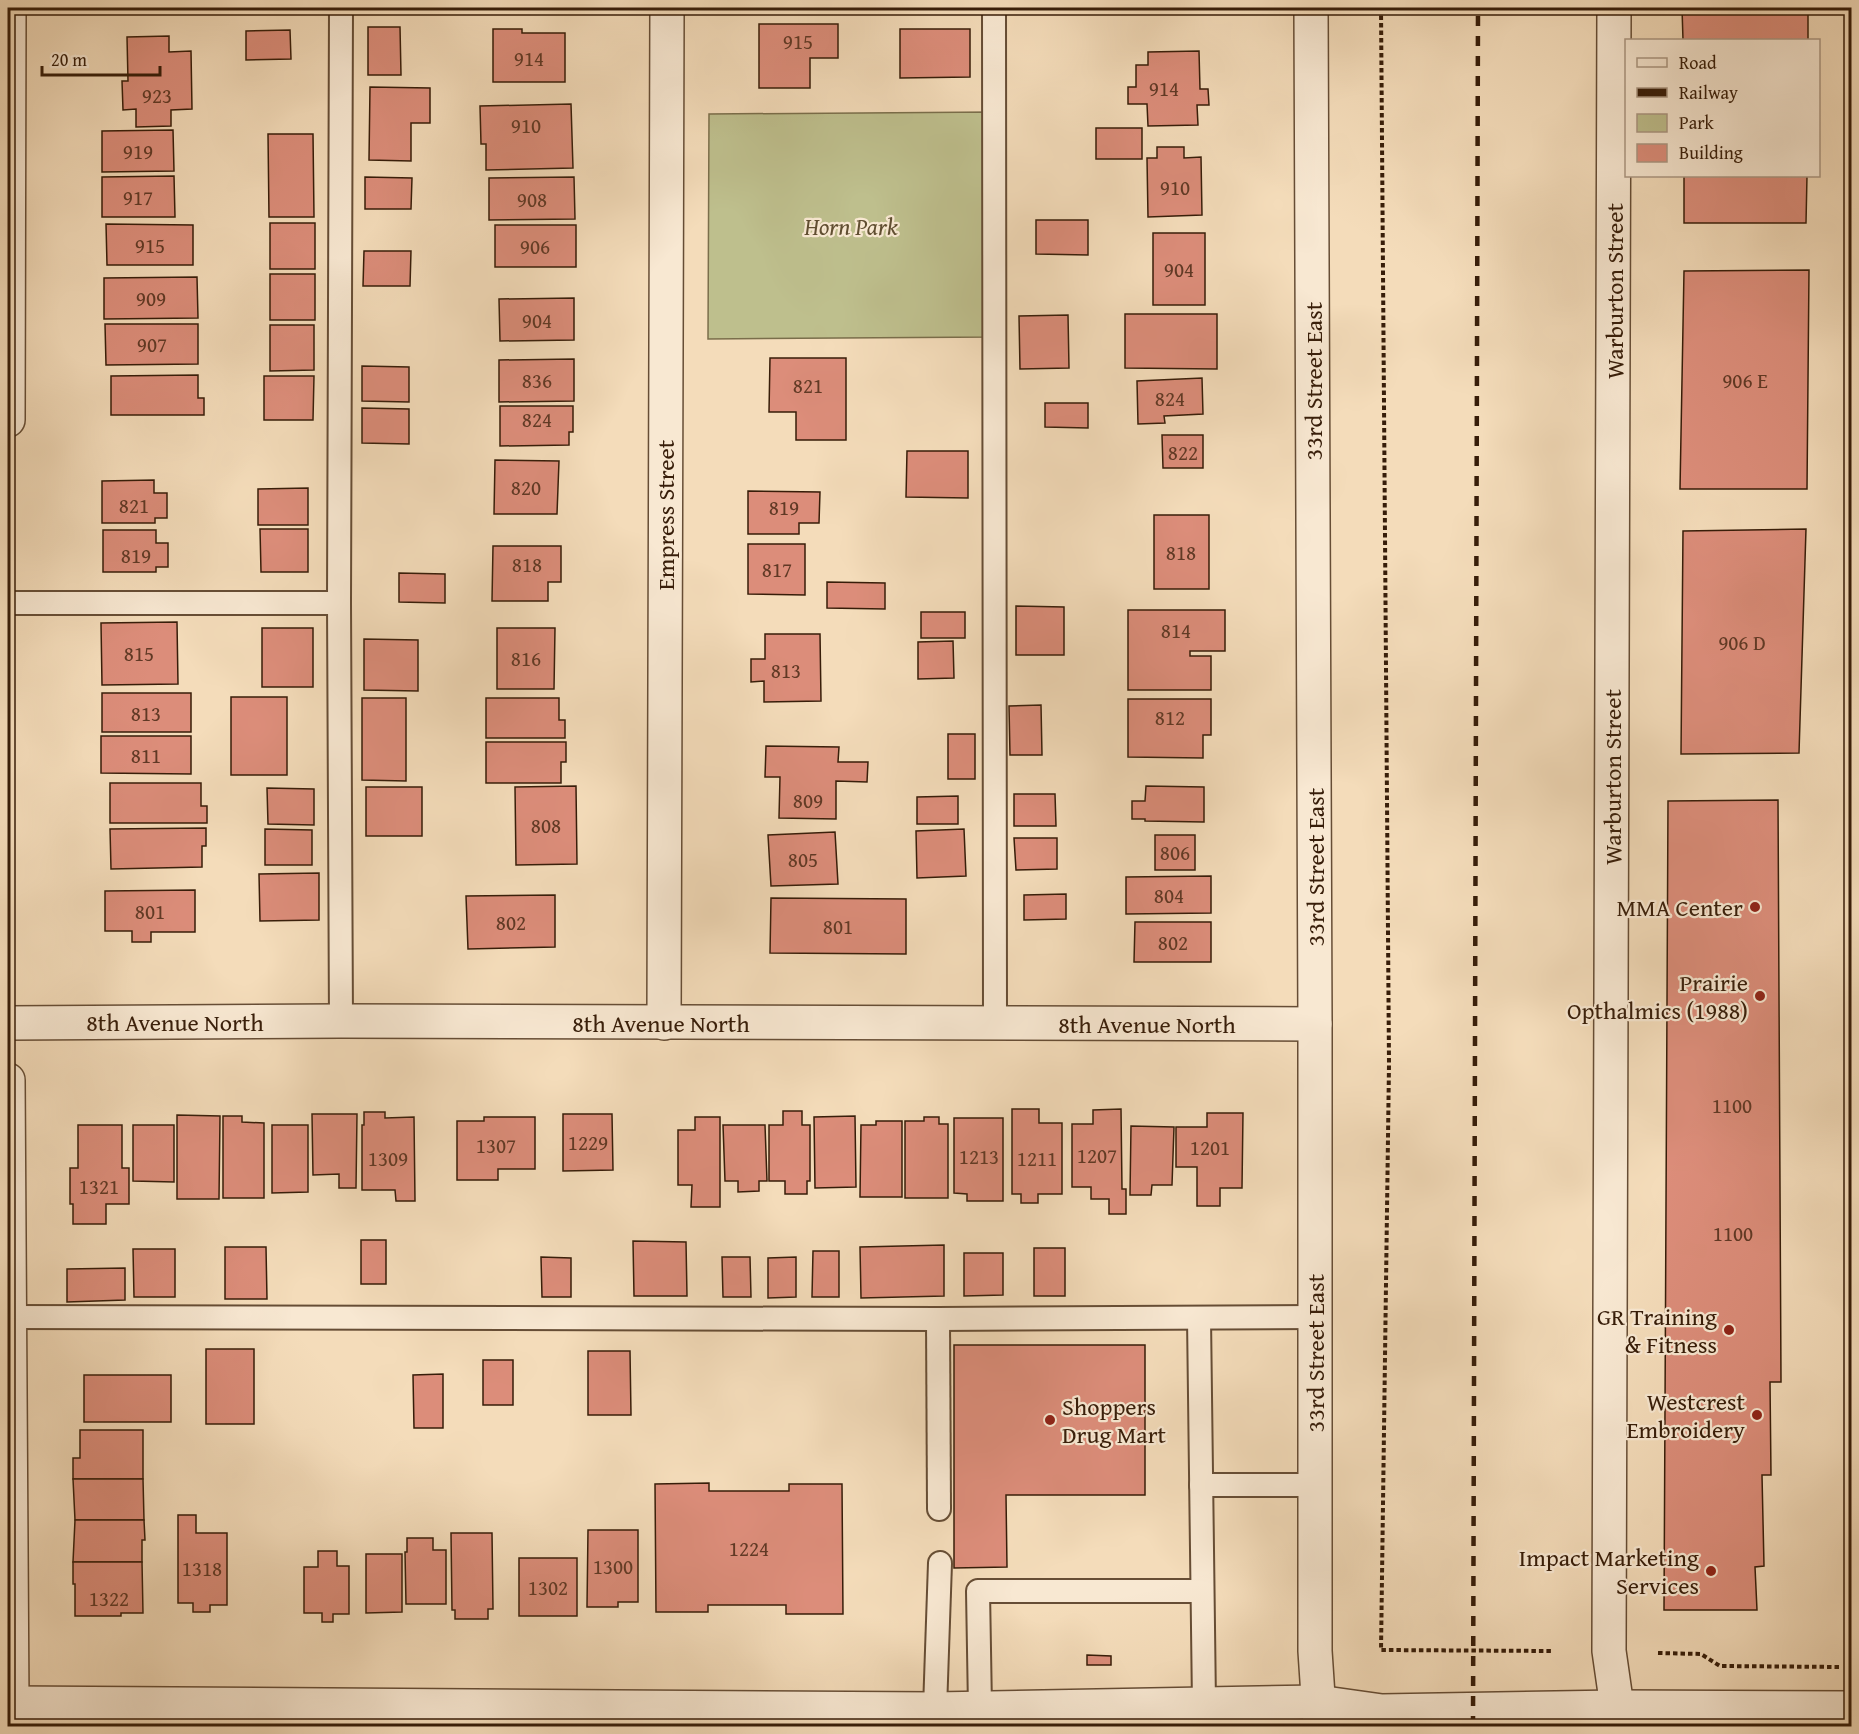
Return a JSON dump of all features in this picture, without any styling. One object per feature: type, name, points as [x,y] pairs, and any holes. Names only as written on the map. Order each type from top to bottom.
[{"type":"street","points":[[8,420],[9,8]]},
{"type":"street","name":"Empress Street","points":[[664,1023],[667,8]]},
{"type":"street","name":"33rd Street East","points":[[1311,8],[1315,1651],[1319,1714]]},
{"type":"street","name":"Warburton Street","points":[[1614,8],[1609,1651],[1618,1717]]},
{"type":"street","name":"8th Avenue North","points":[[8,1023],[341,1021],[1315,1024]]},
{"type":"street","points":[[8,1080],[10,1703],[623,1717],[1204,1704],[1319,1714],[1382,1711],[1618,1717],[1851,1708]]},
{"type":"lane","points":[[341,8],[339,603],[341,1021]]},
{"type":"lane","points":[[994,8],[995,1023]]},
{"type":"lane","points":[[8,603],[339,603]]},
{"type":"lane","points":[[8,1317],[938,1319],[1315,1317]]},
{"type":"lane","points":[[1199,1318],[1204,1704]]},
{"type":"lane","points":[[938,1319],[939,1509]]},
{"type":"lane","points":[[1201,1485],[1315,1485]]},
{"type":"lane","points":[[935,1709],[940,1563]]},
{"type":"lane","points":[[980,1708],[978,1590],[1202,1590]]},
{"type":"path","points":[[1381,8],[1389,1064],[1381,1650],[1551,1651]]},
{"type":"path","points":[[1658,1653],[1701,1654],[1720,1666],[1840,1667]]},
{"type":"green space","name":"Horn Park","points":[[993,112],[993,337],[708,339],[709,114]]},
{"type":"building","points":[[1682,8],[1808,8],[1808,39],[1683,39]]},
{"type":"building","points":[[759,24],[838,24],[838,58],[810,58],[810,88],[759,88]]},
{"type":"building","points":[[368,27],[400,27],[401,75],[368,75]]},
{"type":"building","points":[[493,29],[522,29],[522,33],[565,33],[565,82],[493,82]]},
{"type":"building","points":[[900,29],[970,29],[970,77],[900,78]]},
{"type":"building","points":[[290,30],[291,59],[246,60],[246,31]]},
{"type":"building","points":[[169,36],[169,52],[191,51],[192,109],[171,110],[171,126],[136,127],[136,109],[123,110],[122,81],[128,81],[127,37]]},
{"type":"building","points":[[1199,51],[1200,89],[1208,89],[1209,105],[1197,105],[1198,125],[1148,126],[1147,104],[1128,104],[1128,87],[1136,87],[1136,65],[1148,65],[1148,52]]},
{"type":"building","points":[[370,87],[430,88],[430,123],[411,123],[411,161],[369,160]]},
{"type":"building","points":[[571,104],[573,168],[486,170],[486,144],[481,144],[480,106]]},
{"type":"building","points":[[1096,128],[1142,128],[1142,159],[1096,159]]},
{"type":"building","points":[[173,130],[174,171],[102,172],[102,131]]},
{"type":"building","points":[[268,134],[313,134],[314,217],[269,217]]},
{"type":"building","points":[[1157,147],[1184,147],[1184,158],[1201,157],[1202,215],[1148,217],[1147,158],[1157,158]]},
{"type":"building","points":[[174,176],[175,217],[102,217],[102,177]]},
{"type":"building","points":[[365,177],[412,178],[411,209],[365,209]]},
{"type":"building","points":[[574,177],[575,219],[489,220],[489,178]]},
{"type":"building","points":[[1684,177],[1807,177],[1806,223],[1684,223]]},
{"type":"building","points":[[1036,220],[1088,220],[1088,255],[1036,254]]},
{"type":"building","points":[[270,223],[315,223],[315,269],[270,269]]},
{"type":"building","points":[[106,224],[193,225],[193,265],[107,265]]},
{"type":"building","points":[[495,225],[576,225],[576,267],[495,267]]},
{"type":"building","points":[[1153,233],[1205,233],[1205,305],[1153,305]]},
{"type":"building","points":[[364,251],[411,251],[410,286],[363,286]]},
{"type":"building","points":[[1809,270],[1807,489],[1680,489],[1684,271]]},
{"type":"building","points":[[270,274],[315,274],[315,320],[270,320]]},
{"type":"building","points":[[197,277],[198,318],[104,319],[104,278]]},
{"type":"building","points":[[574,298],[574,340],[500,341],[499,299]]},
{"type":"building","points":[[1125,314],[1217,314],[1217,369],[1125,368]]},
{"type":"building","points":[[1068,315],[1069,368],[1020,369],[1019,316]]},
{"type":"building","points":[[105,324],[198,324],[198,364],[106,365]]},
{"type":"building","points":[[270,325],[314,325],[314,370],[270,371]]},
{"type":"building","points":[[770,358],[846,358],[846,440],[796,440],[796,412],[769,412]]},
{"type":"building","points":[[574,359],[574,401],[499,402],[499,360]]},
{"type":"building","points":[[362,366],[409,367],[409,402],[362,401]]},
{"type":"building","points":[[198,375],[198,398],[204,398],[204,415],[111,415],[111,376]]},
{"type":"building","points":[[264,376],[314,376],[313,420],[264,420]]},
{"type":"building","points":[[1202,378],[1203,414],[1164,416],[1165,423],[1138,424],[1137,381]]},
{"type":"building","points":[[1045,403],[1088,403],[1088,428],[1045,427]]},
{"type":"building","points":[[500,406],[573,406],[573,432],[569,432],[569,445],[500,446]]},
{"type":"building","points":[[362,408],[409,409],[409,444],[362,443]]},
{"type":"building","points":[[1162,435],[1203,435],[1203,468],[1163,468]]},
{"type":"building","points":[[907,451],[968,451],[968,498],[906,497]]},
{"type":"building","points":[[495,460],[559,461],[557,514],[494,514]]},
{"type":"building","points":[[154,480],[154,493],[167,493],[167,518],[155,518],[155,523],[102,523],[102,481]]},
{"type":"building","points":[[308,488],[308,525],[258,525],[258,489]]},
{"type":"building","points":[[748,491],[820,492],[819,523],[799,523],[799,534],[748,534]]},
{"type":"building","points":[[1154,515],[1209,515],[1209,589],[1154,589]]},
{"type":"building","points":[[260,529],[308,529],[308,572],[261,572]]},
{"type":"building","points":[[1806,529],[1799,753],[1681,754],[1683,531]]},
{"type":"building","points":[[103,530],[156,530],[156,543],[168,543],[168,567],[156,567],[156,572],[103,572]]},
{"type":"building","points":[[748,544],[805,544],[805,595],[748,594]]},
{"type":"building","points":[[493,546],[561,546],[561,582],[548,582],[548,601],[492,601]]},
{"type":"building","points":[[399,573],[445,574],[445,603],[399,602]]},
{"type":"building","points":[[827,582],[885,583],[885,609],[827,608]]},
{"type":"building","points":[[1016,606],[1064,607],[1064,655],[1016,655]]},
{"type":"building","points":[[1128,610],[1225,610],[1225,651],[1190,651],[1190,656],[1211,656],[1211,690],[1128,690]]},
{"type":"building","points":[[921,612],[965,612],[965,638],[921,638]]},
{"type":"building","points":[[177,622],[178,684],[102,685],[101,623]]},
{"type":"building","points":[[262,628],[313,628],[313,687],[262,687]]},
{"type":"building","points":[[497,628],[555,628],[554,689],[497,689]]},
{"type":"building","points":[[765,634],[820,634],[821,701],[764,702],[764,681],[751,682],[751,659],[765,659]]},
{"type":"building","points":[[364,639],[418,640],[418,691],[364,690]]},
{"type":"building","points":[[953,641],[954,678],[918,679],[918,642]]},
{"type":"building","points":[[102,693],[191,693],[191,732],[102,732]]},
{"type":"building","points":[[231,697],[287,697],[287,775],[231,775]]},
{"type":"building","points":[[362,698],[406,698],[406,781],[362,780]]},
{"type":"building","points":[[486,698],[559,698],[559,720],[565,720],[565,738],[486,738]]},
{"type":"building","points":[[1128,699],[1211,699],[1211,735],[1203,735],[1203,758],[1128,757]]},
{"type":"building","points":[[1041,705],[1042,755],[1010,755],[1009,706]]},
{"type":"building","points":[[948,734],[975,734],[975,779],[948,779]]},
{"type":"building","points":[[101,736],[191,736],[191,774],[101,773]]},
{"type":"building","points":[[486,742],[566,742],[566,762],[561,762],[561,783],[486,783]]},
{"type":"building","points":[[766,746],[839,747],[838,762],[868,762],[867,782],[836,781],[836,819],[779,818],[780,777],[765,777]]},
{"type":"building","points":[[110,783],[201,783],[201,806],[207,806],[207,823],[110,823]]},
{"type":"building","points":[[576,786],[577,864],[516,865],[515,787]]},
{"type":"building","points":[[1146,786],[1204,787],[1204,822],[1132,819],[1132,801],[1145,801]]},
{"type":"building","points":[[366,787],[422,787],[422,836],[366,836]]},
{"type":"building","points":[[267,788],[314,789],[314,825],[268,824]]},
{"type":"building","points":[[1014,794],[1055,794],[1056,826],[1014,826]]},
{"type":"building","points":[[958,796],[958,824],[917,824],[917,797]]},
{"type":"building","points":[[1778,800],[1781,1382],[1770,1382],[1771,1475],[1762,1475],[1764,1566],[1755,1567],[1757,1610],[1664,1610],[1668,801]]},
{"type":"building","points":[[206,828],[206,846],[202,846],[202,867],[111,869],[110,829]]},
{"type":"building","points":[[265,829],[312,830],[312,865],[265,865]]},
{"type":"building","points":[[964,829],[966,876],[917,878],[916,831]]},
{"type":"building","points":[[835,832],[838,884],[771,886],[768,835]]},
{"type":"building","points":[[1155,835],[1195,835],[1195,870],[1155,870]]},
{"type":"building","points":[[1014,838],[1057,838],[1057,869],[1016,870]]},
{"type":"building","points":[[319,873],[319,920],[260,921],[259,874]]},
{"type":"building","points":[[1211,876],[1211,913],[1126,914],[1126,877]]},
{"type":"building","points":[[195,890],[195,932],[151,932],[151,942],[132,942],[132,931],[105,931],[105,891]]},
{"type":"building","points":[[1066,894],[1066,919],[1024,920],[1024,895]]},
{"type":"building","points":[[555,895],[555,947],[468,949],[466,896]]},
{"type":"building","points":[[771,898],[906,899],[906,954],[770,953]]},
{"type":"building","points":[[1135,922],[1211,922],[1211,962],[1134,962]]},
{"type":"building","points":[[1012,1109],[1039,1109],[1039,1123],[1062,1123],[1062,1194],[1038,1194],[1038,1203],[1021,1203],[1021,1194],[1012,1194]]},
{"type":"building","points":[[1121,1109],[1122,1189],[1126,1189],[1126,1214],[1109,1214],[1109,1199],[1091,1199],[1091,1187],[1072,1187],[1072,1124],[1093,1124],[1093,1110]]},
{"type":"building","points":[[783,1111],[802,1111],[802,1125],[810,1125],[810,1181],[807,1181],[807,1194],[785,1194],[785,1181],[769,1181],[769,1125],[783,1125]]},
{"type":"building","points":[[364,1112],[385,1112],[385,1118],[414,1117],[415,1201],[396,1201],[395,1190],[362,1190]]},
{"type":"building","points":[[1207,1113],[1243,1113],[1242,1188],[1220,1188],[1220,1206],[1197,1206],[1197,1167],[1176,1167],[1176,1127],[1207,1127]]},
{"type":"building","points":[[312,1114],[357,1114],[356,1188],[339,1188],[339,1174],[313,1175]]},
{"type":"building","points":[[563,1114],[612,1114],[613,1170],[563,1171]]},
{"type":"building","points":[[177,1115],[220,1116],[219,1199],[177,1199]]},
{"type":"building","points":[[223,1116],[242,1116],[242,1122],[264,1123],[264,1198],[223,1198]]},
{"type":"building","points":[[855,1116],[856,1187],[815,1188],[814,1117]]},
{"type":"building","points":[[484,1117],[535,1117],[535,1169],[498,1169],[498,1180],[457,1180],[457,1121],[484,1121]]},
{"type":"building","points":[[695,1117],[720,1117],[720,1207],[691,1207],[692,1185],[678,1185],[678,1130],[695,1130]]},
{"type":"building","points":[[924,1117],[939,1117],[939,1124],[948,1124],[948,1198],[905,1198],[905,1121],[924,1121]]},
{"type":"building","points":[[954,1118],[1003,1118],[1003,1201],[967,1201],[967,1194],[954,1193]]},
{"type":"building","points":[[876,1121],[902,1121],[902,1197],[860,1197],[861,1125],[876,1125]]},
{"type":"building","points":[[78,1125],[122,1125],[122,1168],[129,1168],[129,1204],[106,1204],[106,1224],[73,1224],[73,1204],[70,1204],[70,1168],[78,1168]]},
{"type":"building","points":[[133,1125],[174,1125],[174,1182],[133,1181]]},
{"type":"building","points":[[272,1125],[308,1125],[308,1192],[272,1193]]},
{"type":"building","points":[[723,1125],[765,1125],[767,1181],[759,1181],[759,1191],[738,1192],[738,1181],[725,1181]]},
{"type":"building","points":[[1131,1126],[1174,1127],[1172,1185],[1152,1185],[1151,1195],[1130,1195]]},
{"type":"building","points":[[361,1240],[386,1240],[386,1284],[361,1284]]},
{"type":"building","points":[[633,1241],[686,1242],[687,1296],[634,1296]]},
{"type":"building","points":[[944,1245],[944,1296],[861,1298],[860,1247]]},
{"type":"building","points":[[225,1247],[266,1247],[267,1299],[225,1299]]},
{"type":"building","points":[[1034,1248],[1065,1248],[1065,1296],[1034,1296]]},
{"type":"building","points":[[133,1249],[175,1249],[175,1297],[134,1297]]},
{"type":"building","points":[[813,1251],[839,1251],[839,1297],[812,1297]]},
{"type":"building","points":[[964,1253],[1003,1253],[1003,1295],[964,1296]]},
{"type":"building","points":[[541,1257],[571,1258],[571,1297],[542,1297]]},
{"type":"building","points":[[722,1257],[750,1257],[751,1297],[723,1297]]},
{"type":"building","points":[[796,1257],[796,1297],[768,1298],[768,1258]]},
{"type":"building","points":[[125,1268],[125,1300],[67,1302],[67,1269]]},
{"type":"building","name":"Shoppers Drug Mart","points":[[954,1345],[1145,1345],[1145,1495],[1006,1495],[1007,1567],[954,1568]]},
{"type":"building","points":[[206,1349],[254,1349],[254,1424],[206,1424]]},
{"type":"building","points":[[588,1351],[630,1351],[631,1415],[588,1415]]},
{"type":"building","points":[[483,1360],[513,1360],[513,1405],[483,1405]]},
{"type":"building","points":[[443,1374],[443,1428],[414,1428],[413,1375]]},
{"type":"building","points":[[84,1375],[171,1375],[171,1422],[84,1422]]},
{"type":"building","points":[[80,1430],[143,1430],[143,1479],[73,1479],[73,1458],[80,1458]]},
{"type":"building","points":[[73,1479],[143,1479],[144,1520],[75,1520]]},
{"type":"building","points":[[709,1483],[709,1491],[789,1491],[789,1484],[842,1484],[843,1614],[786,1614],[786,1605],[708,1605],[708,1612],[656,1612],[655,1484]]},
{"type":"building","points":[[178,1515],[196,1515],[196,1533],[227,1533],[227,1605],[210,1605],[210,1612],[193,1612],[193,1603],[178,1603]]},
{"type":"building","points":[[75,1520],[144,1520],[145,1540],[142,1540],[142,1562],[73,1562]]},
{"type":"building","points":[[588,1530],[638,1530],[638,1602],[618,1602],[618,1607],[587,1607]]},
{"type":"building","points":[[451,1533],[492,1533],[493,1609],[488,1609],[488,1619],[455,1619],[455,1610],[452,1610]]},
{"type":"building","points":[[407,1538],[433,1538],[433,1550],[446,1550],[446,1604],[406,1604]]},
{"type":"building","points":[[318,1551],[337,1551],[337,1566],[349,1566],[349,1614],[333,1614],[333,1622],[322,1622],[322,1613],[304,1613],[304,1567],[318,1567]]},
{"type":"building","points":[[366,1554],[402,1554],[402,1612],[366,1613]]},
{"type":"building","points":[[519,1558],[577,1558],[577,1616],[519,1616]]},
{"type":"building","points":[[73,1562],[142,1562],[143,1613],[121,1613],[121,1616],[75,1616]]},
{"type":"building","points":[[1087,1655],[1111,1656],[1111,1665],[1087,1665]]},
{"type":"railway","points":[[1473,1726],[1478,8]]},
{"type":"place","name":"MMA Center","points":[[1755,907]]},
{"type":"place","name":"Prairie Opthalmics (1988)","points":[[1760,996]]},
{"type":"place","name":"GR Training & Fitness","points":[[1729,1330]]},
{"type":"place","name":"Westcrest Embroidery","points":[[1757,1415]]},
{"type":"place","name":"Shoppers Drug Mart","points":[[1050,1420]]},
{"type":"place","name":"Impact Marketing Services","points":[[1711,1571]]}]
